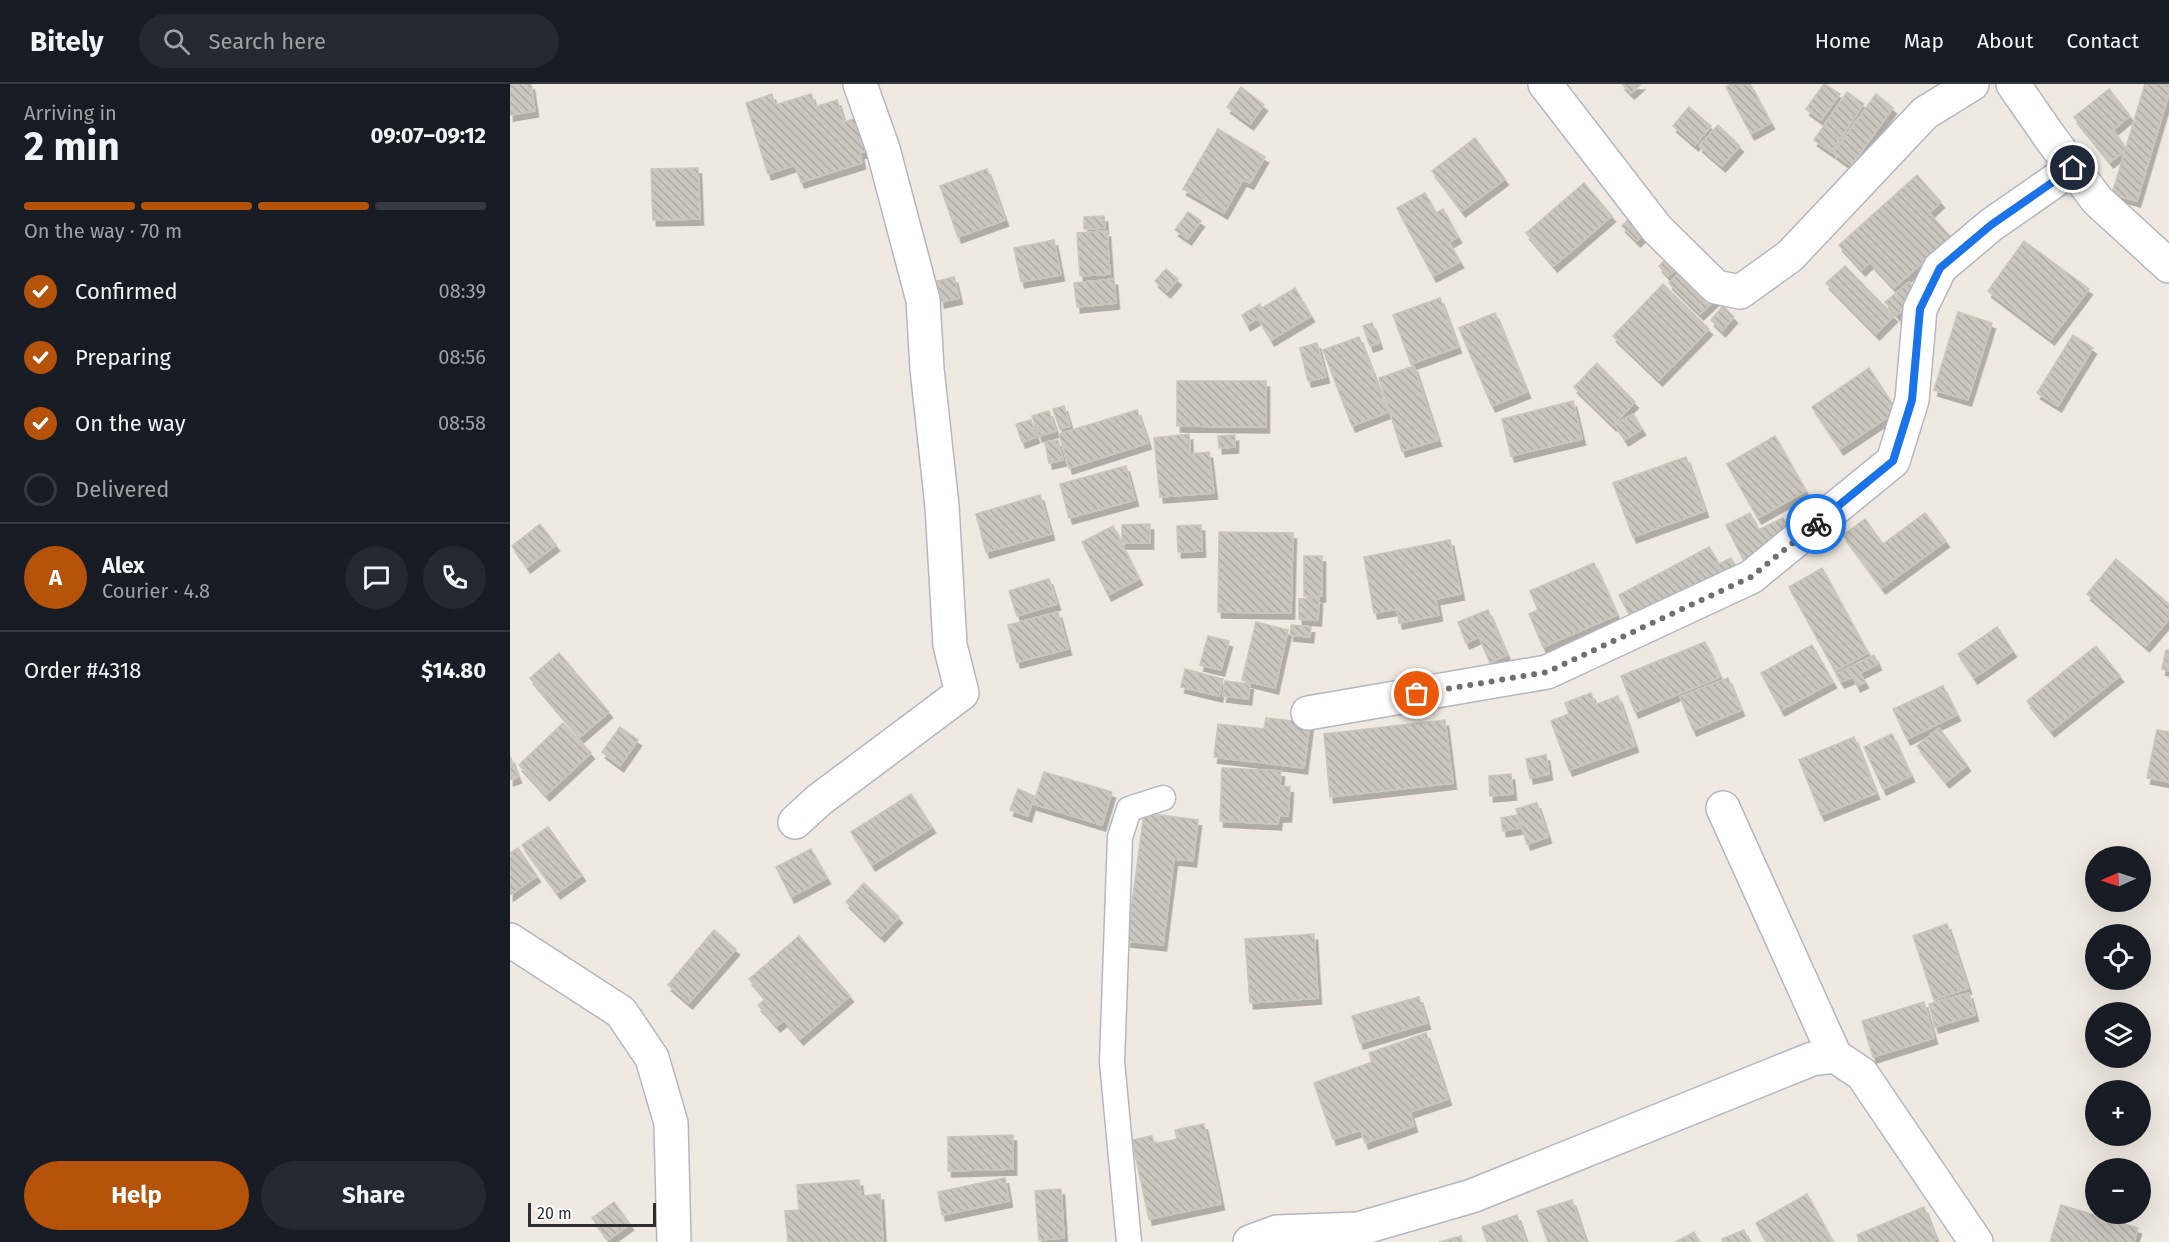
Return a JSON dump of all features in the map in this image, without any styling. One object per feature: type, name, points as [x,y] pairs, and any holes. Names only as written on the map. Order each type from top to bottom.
[{"type":"street","points":[[795,822],[819,800],[962,693],[950,645],[942,506],[927,369],[923,300],[883,149],[860,84]]},
{"type":"street","points":[[1545,84],[1657,229],[1716,287],[1740,292],[1790,256],[1925,113],[1972,84]]},
{"type":"street","points":[[2013,84],[2097,200],[2169,266]]},
{"type":"street","points":[[1308,713],[1547,672],[1751,577],[1893,461],[1912,400],[1920,309],[1940,268],[1991,225],[2073,168]]},
{"type":"street","points":[[1723,808],[1835,1056],[1862,1074],[1976,1242]]},
{"type":"street","points":[[510,940],[621,1012],[652,1058],[671,1123],[674,1242]]},
{"type":"street","points":[[1250,1242],[1277,1232],[1358,1229],[1472,1196],[1812,1059],[1835,1056]]},
{"type":"lane","points":[[1129,1242],[1112,1062],[1120,837],[1129,809],[1163,798]]},
{"type":"building","points":[[510,84],[531,84],[535,111],[510,115]]},
{"type":"building","points":[[1622,84],[1641,84],[1631,93]]},
{"type":"building","points":[[1731,84],[1750,84],[1771,123],[1751,134],[1726,87]]},
{"type":"building","points":[[1824,84],[1840,94],[1821,120],[1806,109]]},
{"type":"building","points":[[2145,84],[2169,84],[2169,93],[2137,201],[2112,194]]},
{"type":"building","points":[[1241,87],[1264,105],[1250,124],[1227,107]]},
{"type":"building","points":[[2109,89],[2130,116],[2113,130],[2127,149],[2110,162],[2074,117]]},
{"type":"building","points":[[1847,92],[1864,104],[1831,152],[1814,140]]},
{"type":"building","points":[[772,94],[775,105],[811,94],[815,107],[837,100],[844,122],[864,116],[874,148],[860,153],[862,163],[801,182],[795,165],[768,174],[746,103]]},
{"type":"building","points":[[1876,94],[1893,108],[1851,166],[1833,153]]},
{"type":"building","points":[[1689,107],[1711,126],[1695,145],[1673,126]]},
{"type":"building","points":[[1718,125],[1740,146],[1722,166],[1699,146]]},
{"type":"building","points":[[1218,129],[1265,157],[1250,183],[1243,180],[1224,213],[1183,189]]},
{"type":"building","points":[[1475,138],[1505,179],[1462,211],[1432,171]]},
{"type":"building","points":[[698,168],[700,219],[653,220],[651,169]]},
{"type":"building","points":[[987,169],[1005,220],[958,237],[940,186]]},
{"type":"building","points":[[1917,175],[1941,202],[1929,213],[1951,237],[1894,288],[1870,262],[1862,270],[1839,245]]},
{"type":"building","points":[[1584,183],[1612,216],[1554,266],[1526,233]]},
{"type":"building","points":[[1425,193],[1436,213],[1443,209],[1458,237],[1449,242],[1460,262],[1433,276],[1397,208]]},
{"type":"building","points":[[1188,212],[1201,221],[1188,239],[1175,230]]},
{"type":"building","points":[[1634,214],[1649,229],[1637,241],[1622,226]]},
{"type":"building","points":[[1104,216],[1105,228],[1084,229],[1084,217]]},
{"type":"building","points":[[1107,231],[1110,274],[1080,276],[1077,233]]},
{"type":"building","points":[[1054,240],[1061,275],[1021,282],[1014,248]]},
{"type":"building","points":[[2024,241],[2089,289],[2051,339],[1988,291]]},
{"type":"building","points":[[1671,254],[1681,264],[1668,276],[1659,266]]},
{"type":"building","points":[[1845,266],[1894,316],[1876,334],[1826,283]]},
{"type":"building","points":[[1685,267],[1716,299],[1700,314],[1669,283]]},
{"type":"building","points":[[1166,269],[1178,279],[1167,292],[1155,281]]},
{"type":"building","points":[[954,277],[959,298],[941,302],[937,281]]},
{"type":"building","points":[[1114,279],[1116,303],[1077,307],[1074,283]]},
{"type":"building","points":[[1909,282],[1916,290],[1912,302],[1897,315],[1885,302]]},
{"type":"building","points":[[1663,284],[1709,329],[1659,380],[1613,336]]},
{"type":"building","points":[[1295,288],[1311,316],[1271,340],[1258,318],[1247,325],[1242,315],[1260,304],[1262,308]]},
{"type":"building","points":[[1440,298],[1458,347],[1411,364],[1393,315]]},
{"type":"building","points":[[1723,306],[1734,317],[1722,331],[1711,320]]},
{"type":"building","points":[[1958,312],[1992,323],[1968,400],[1934,390]]},
{"type":"building","points":[[1495,313],[1527,392],[1492,406],[1459,328]]},
{"type":"building","points":[[1372,323],[1379,343],[1370,346],[1363,326]]},
{"type":"building","points":[[2073,335],[2093,348],[2058,406],[2037,393]]},
{"type":"building","points":[[1359,337],[1388,412],[1352,426],[1323,350]]},
{"type":"building","points":[[1317,343],[1326,377],[1308,381],[1300,348]]},
{"type":"building","points":[[1597,363],[1635,402],[1613,425],[1574,387]]},
{"type":"building","points":[[1414,366],[1438,440],[1402,451],[1379,378]]},
{"type":"building","points":[[1869,368],[1897,411],[1840,449],[1812,407]]},
{"type":"building","points":[[1177,381],[1266,381],[1266,427],[1177,426]]},
{"type":"building","points":[[1573,401],[1582,439],[1511,456],[1502,419]]},
{"type":"building","points":[[1064,406],[1070,426],[1060,429],[1053,409]]},
{"type":"building","points":[[1137,410],[1148,443],[1069,468],[1059,434]]},
{"type":"building","points":[[1049,411],[1056,431],[1039,436],[1032,416]]},
{"type":"building","points":[[1633,414],[1642,429],[1625,440],[1615,425]]},
{"type":"building","points":[[1031,420],[1036,437],[1022,442],[1016,424]]},
{"type":"building","points":[[1189,434],[1190,454],[1209,452],[1214,493],[1160,497],[1154,438]]},
{"type":"building","points":[[1235,435],[1235,447],[1219,448],[1218,436]]},
{"type":"building","points":[[1775,436],[1806,491],[1758,518],[1727,464]]},
{"type":"building","points":[[1058,440],[1063,460],[1049,463],[1045,442]]},
{"type":"building","points":[[1686,457],[1705,511],[1633,537],[1613,483]]},
{"type":"building","points":[[1126,466],[1135,500],[1069,518],[1060,484]]},
{"type":"building","points":[[1040,495],[1051,534],[986,552],[976,514]]},
{"type":"building","points":[[1750,513],[1758,530],[1783,518],[1793,537],[1744,561],[1726,525]]},
{"type":"building","points":[[1925,513],[1946,541],[1882,588],[1843,535],[1865,519],[1883,544]]},
{"type":"building","points":[[540,524],[556,545],[527,567],[512,546]]},
{"type":"building","points":[[1150,524],[1150,543],[1122,543],[1122,525]]},
{"type":"building","points":[[1201,525],[1202,551],[1178,552],[1177,526]]},
{"type":"building","points":[[1113,526],[1139,579],[1108,595],[1082,542]]},
{"type":"building","points":[[1219,532],[1293,533],[1291,613],[1218,612]]},
{"type":"building","points":[[1450,540],[1461,594],[1436,599],[1439,615],[1399,623],[1397,609],[1374,613],[1364,557]]},
{"type":"building","points":[[1709,547],[1719,564],[1731,558],[1738,570],[1635,625],[1619,595]]},
{"type":"building","points":[[1304,556],[1322,556],[1322,596],[1304,596]]},
{"type":"building","points":[[2116,559],[2169,604],[2169,619],[2146,646],[2087,594]]},
{"type":"building","points":[[1594,563],[1617,615],[1543,647],[1529,614],[1538,610],[1530,591]]},
{"type":"building","points":[[1822,568],[1868,653],[1835,671],[1789,587]]},
{"type":"building","points":[[1049,579],[1057,604],[1017,616],[1009,591]]},
{"type":"building","points":[[1319,598],[1318,620],[1299,619],[1299,599]]},
{"type":"building","points":[[1488,610],[1507,655],[1490,663],[1479,637],[1466,643],[1458,622]]},
{"type":"building","points":[[1058,612],[1068,649],[1017,662],[1008,625]]},
{"type":"building","points":[[1256,622],[1288,630],[1275,688],[1242,680]]},
{"type":"building","points":[[1291,625],[1311,627],[1310,637],[1290,635]]},
{"type":"building","points":[[1997,627],[2013,651],[1974,678],[1958,654]]},
{"type":"building","points":[[1208,636],[1229,641],[1221,670],[1200,665]]},
{"type":"building","points":[[1705,642],[1720,677],[1635,712],[1621,676]]},
{"type":"building","points":[[1812,645],[1833,682],[1781,710],[1761,673]]},
{"type":"building","points":[[2096,646],[2120,676],[2051,731],[2027,701]]},
{"type":"building","points":[[2166,650],[2169,650],[2169,671],[2162,669]]},
{"type":"building","points":[[559,653],[609,712],[580,737],[530,678]]},
{"type":"building","points":[[1874,655],[1878,664],[1860,673],[1865,682],[1857,686],[1853,677],[1841,682],[1836,674]]},
{"type":"building","points":[[1185,669],[1223,679],[1219,696],[1181,687]]},
{"type":"building","points":[[1728,678],[1741,710],[1693,730],[1680,697]]},
{"type":"building","points":[[1225,681],[1250,684],[1248,699],[1223,696]]},
{"type":"building","points":[[1943,686],[1957,715],[1907,739],[1893,709]]},
{"type":"building","points":[[1591,693],[1595,705],[1618,696],[1635,746],[1569,770],[1551,721],[1569,714],[1565,703]]},
{"type":"building","points":[[1266,718],[1310,723],[1304,768],[1214,757],[1218,724],[1264,729]]},
{"type":"building","points":[[1445,720],[1453,783],[1330,797],[1324,734]]},
{"type":"building","points":[[563,723],[591,753],[546,795],[519,765]]},
{"type":"building","points":[[620,727],[638,740],[620,766],[602,752]]},
{"type":"building","points":[[1939,728],[1967,765],[1946,782],[1917,746]]},
{"type":"building","points":[[2157,730],[2169,732],[2169,782],[2147,778]]},
{"type":"building","points":[[1892,734],[1911,776],[1883,789],[1864,747]]},
{"type":"building","points":[[1854,737],[1876,793],[1821,815],[1799,760]]},
{"type":"building","points":[[1546,755],[1549,774],[1530,778],[1526,759]]},
{"type":"building","points":[[510,756],[518,777],[510,780]]},
{"type":"building","points":[[1222,768],[1281,771],[1280,786],[1290,787],[1288,816],[1279,816],[1278,824],[1220,821]]},
{"type":"building","points":[[1044,772],[1112,792],[1102,825],[1033,804]]},
{"type":"building","points":[[1511,774],[1513,794],[1490,796],[1489,776]]},
{"type":"building","points":[[1018,789],[1034,796],[1028,816],[1010,810]]},
{"type":"building","points":[[911,794],[932,827],[872,865],[851,832]]},
{"type":"building","points":[[1537,803],[1548,837],[1527,844],[1516,809]]},
{"type":"building","points":[[1144,813],[1198,820],[1193,861],[1174,859],[1163,945],[1127,941]]},
{"type":"building","points":[[1517,815],[1520,828],[1503,831],[1501,818]]},
{"type":"building","points":[[548,827],[582,875],[557,893],[522,845]]},
{"type":"building","points":[[518,848],[537,876],[510,895],[510,853]]},
{"type":"building","points":[[811,849],[827,878],[791,897],[776,867]]},
{"type":"building","points":[[864,883],[899,917],[881,936],[846,902]]},
{"type":"building","points":[[1947,924],[1968,988],[1934,1000],[1913,936]]},
{"type":"building","points":[[714,930],[736,949],[689,1003],[668,985]]},
{"type":"building","points":[[1314,934],[1318,998],[1250,1003],[1245,939]]},
{"type":"building","points":[[799,936],[850,996],[800,1039],[784,1020],[777,1026],[758,1005],[766,999],[749,979]]},
{"type":"building","points":[[1969,993],[1975,1015],[1935,1027],[1929,1004]]},
{"type":"building","points":[[1419,997],[1427,1023],[1360,1043],[1352,1016]]},
{"type":"building","points":[[1924,1002],[1934,1038],[1873,1057],[1862,1021]]},
{"type":"building","points":[[1426,1033],[1448,1099],[1410,1112],[1414,1126],[1365,1143],[1361,1130],[1333,1139],[1314,1083],[1372,1062],[1369,1053]]},
{"type":"building","points":[[1204,1124],[1221,1204],[1149,1219],[1132,1140],[1152,1136],[1154,1144],[1177,1139],[1175,1130]]},
{"type":"building","points":[[1013,1135],[1013,1169],[948,1171],[948,1137]]},
{"type":"building","points":[[1005,1178],[1009,1201],[942,1215],[938,1192]]},
{"type":"building","points":[[859,1180],[861,1196],[880,1194],[883,1242],[788,1242],[785,1211],[799,1210],[797,1185]]},
{"type":"building","points":[[1061,1189],[1064,1238],[1039,1240],[1035,1191]]},
{"type":"building","points":[[1807,1194],[1833,1242],[1766,1242],[1756,1223]]},
{"type":"building","points":[[1572,1200],[1586,1242],[1548,1242],[1537,1211]]},
{"type":"building","points":[[614,1202],[630,1224],[608,1240],[592,1218]]},
{"type":"building","points":[[2061,1205],[2085,1212],[2085,1224],[2125,1224],[2138,1228],[2134,1242],[2050,1242]]},
{"type":"building","points":[[1924,1207],[1936,1239],[1930,1242],[1859,1242],[1857,1235]]},
{"type":"building","points":[[1517,1215],[1526,1242],[1487,1242],[1482,1227]]},
{"type":"building","points":[[1744,1230],[1749,1242],[1723,1242],[1722,1239]]},
{"type":"building","points":[[1694,1232],[1699,1242],[1676,1242]]},
{"type":"building","points":[[1461,1236],[1462,1242],[1439,1242]]},
{"type":"way so far","points":[[1417,694],[1547,672],[1751,577],[1816,524]]},
{"type":"route","points":[[1816,524],[1893,461],[1912,400],[1920,309],[1940,268],[1991,225],[2073,168]]}]
